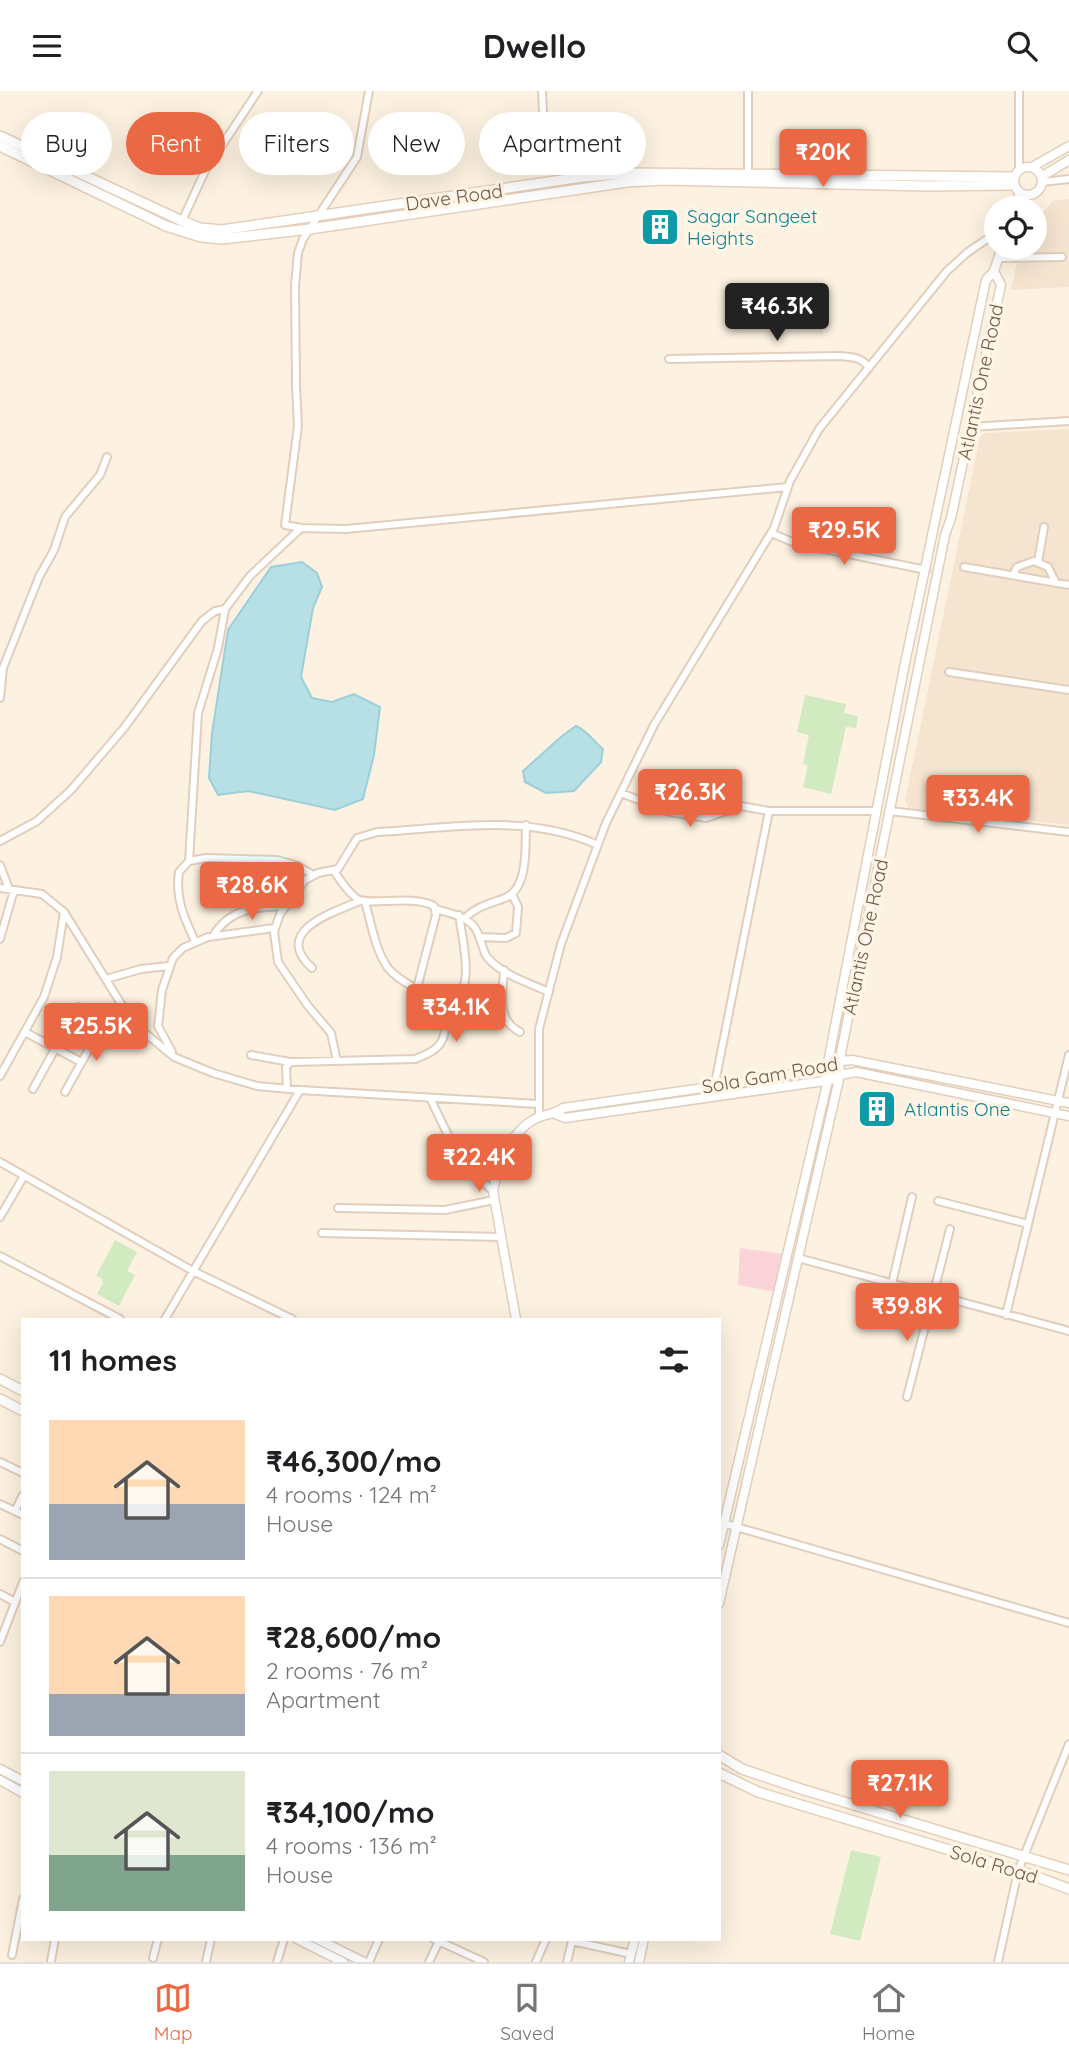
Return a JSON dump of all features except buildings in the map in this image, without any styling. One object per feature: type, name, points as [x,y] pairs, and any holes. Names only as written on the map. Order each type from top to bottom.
[{"type":"main road","name":"Dave Road","points":[[0,136],[182,221],[200,228],[222,230],[582,177],[633,173],[748,173],[1016,181]]},
{"type":"main road","points":[[0,146],[166,226],[201,237],[222,239],[310,229],[627,182],[663,180],[927,186],[1016,181]]},
{"type":"main road","points":[[0,1379],[21,1390]]},
{"type":"main road","points":[[0,1399],[21,1410]]},
{"type":"main road","name":"Sola Road","points":[[721,1756],[742,1769],[801,1789],[1069,1870]]},
{"type":"main road","name":"Sola Road","points":[[721,1774],[758,1792],[1069,1889]]},
{"type":"street","points":[[182,221],[205,171],[258,91]]},
{"type":"street","points":[[369,91],[357,157],[303,239],[298,253],[295,285],[298,426],[285,524],[346,529],[788,487]]},
{"type":"street","points":[[542,91],[543,112]]},
{"type":"street","points":[[748,91],[748,173]]},
{"type":"street","points":[[1015,196],[1019,91]]},
{"type":"street","points":[[1016,181],[1032,167],[1069,146]]},
{"type":"street","points":[[1016,181],[1034,194],[1042,179],[1069,160]]},
{"type":"street","points":[[1032,167],[1042,179]]},
{"type":"street","points":[[1042,179],[1069,179]]},
{"type":"street","points":[[516,1318],[494,1195],[495,1177],[525,1125],[539,1117],[539,1029],[561,944],[598,845],[654,725],[771,533],[788,487],[819,429],[947,271],[968,251],[984,241]]},
{"type":"street","points":[[1047,257],[1062,257]]},
{"type":"street","name":"Atlantis One Road","points":[[722,1523],[828,1080],[826,1073],[926,570],[986,280],[994,271],[998,259]]},
{"type":"street","name":"Atlantis One Road","points":[[721,1595],[840,1075],[839,1063],[946,535],[1001,285],[994,271]]},
{"type":"street","points":[[669,359],[840,356],[855,357],[865,361],[869,367]]},
{"type":"street","points":[[970,427],[1069,421]]},
{"type":"street","points":[[0,698],[3,668],[39,577],[54,550],[65,517],[100,475],[107,457]]},
{"type":"street","points":[[189,862],[197,725],[201,698],[218,648],[225,609],[250,576],[301,527]]},
{"type":"street","points":[[1038,562],[1044,527]]},
{"type":"street","points":[[771,533],[795,543],[926,570]]},
{"type":"street","points":[[1013,575],[1017,567],[1038,562],[1048,567],[1056,583]]},
{"type":"street","points":[[964,567],[1069,585]]},
{"type":"street","points":[[0,841],[37,821],[71,790],[124,728],[202,621],[215,611],[225,609]]},
{"type":"street","points":[[949,672],[1069,690]]},
{"type":"street","points":[[621,793],[670,812],[706,818],[741,806],[769,811],[877,811]]},
{"type":"street","points":[[713,1097],[769,811]]},
{"type":"street","points":[[890,811],[1069,832]]},
{"type":"street","points":[[337,1061],[331,1033],[308,1006],[278,962],[275,952],[274,928],[305,880],[313,875],[338,869],[357,838],[377,832],[510,824],[567,833],[598,845]]},
{"type":"street","points":[[462,917],[478,907],[512,894],[522,874],[526,825]]},
{"type":"street","points":[[195,941],[183,917],[178,892],[179,872],[189,862],[206,858],[277,860],[298,866],[313,875]]},
{"type":"street","points":[[0,865],[11,889],[0,939]]},
{"type":"street","points":[[251,1055],[291,1062],[415,1059],[432,1052],[444,1037],[445,1019],[439,1006],[418,988],[399,979],[387,967],[363,901],[351,894],[334,871]]},
{"type":"street","points":[[0,888],[42,894],[64,912],[133,1023],[174,1057],[213,1073],[257,1086],[386,1094],[431,1100],[538,1104]]},
{"type":"street","points":[[479,937],[506,938],[516,933],[517,908],[512,894]]},
{"type":"street","points":[[312,968],[299,953],[299,942],[302,933],[317,919],[363,901],[411,899],[432,904],[436,909],[471,922],[488,957],[503,970],[549,992]]},
{"type":"street","points":[[213,936],[221,924],[243,911],[258,907],[286,906]]},
{"type":"street","points":[[418,988],[436,909]]},
{"type":"street","points":[[0,1076],[44,997],[62,936],[64,912]]},
{"type":"street","points":[[428,996],[458,994],[464,986],[466,967],[462,917]]},
{"type":"street","points":[[174,1057],[158,1026],[168,966],[183,948],[195,941],[274,928]]},
{"type":"street","points":[[106,979],[141,969],[168,966]]},
{"type":"street","points":[[503,970],[503,1016],[510,1027],[520,1032]]},
{"type":"street","points":[[33,1089],[78,1007]]},
{"type":"street","points":[[65,1092],[104,1022]]},
{"type":"street","points":[[25,1032],[81,1062]]},
{"type":"street","points":[[1006,1315],[1069,1055]]},
{"type":"street","name":"Sola Gam Road","points":[[539,1117],[555,1114],[564,1108],[715,1086],[828,1067],[833,1062],[852,1060],[1069,1103]]},
{"type":"street","points":[[287,1088],[286,1067],[291,1062]]},
{"type":"street","name":"Sola Gam Road","points":[[555,1114],[565,1118],[831,1080],[856,1072],[1069,1116]]},
{"type":"street","points":[[166,1318],[300,1090]]},
{"type":"street","points":[[431,1100],[461,1162],[494,1195]]},
{"type":"street","points":[[0,1162],[193,1271],[290,1318]]},
{"type":"street","points":[[0,1217],[24,1176]]},
{"type":"street","points":[[338,1208],[444,1210],[494,1195]]},
{"type":"street","points":[[892,1284],[912,1197]]},
{"type":"street","points":[[938,1201],[1028,1224]]},
{"type":"street","points":[[907,1397],[950,1229]]},
{"type":"street","points":[[322,1233],[502,1237]]},
{"type":"street","points":[[0,1256],[118,1318]]},
{"type":"street","points":[[798,1258],[1069,1331]]},
{"type":"street","points":[[0,1462],[21,1472]]},
{"type":"street","points":[[15,1511],[21,1499]]},
{"type":"street","points":[[0,1504],[21,1514]]},
{"type":"street","points":[[722,1523],[1069,1623]]},
{"type":"street","points":[[0,1539],[21,1550]]},
{"type":"street","points":[[0,1642],[21,1587]]},
{"type":"street","points":[[0,1594],[15,1602]]},
{"type":"street","points":[[998,1962],[1018,1871],[1069,1744]]},
{"type":"street","points":[[0,1769],[21,1780]]},
{"type":"street","points":[[0,1780],[21,1792]]},
{"type":"street","points":[[12,1955],[21,1909]]},
{"type":"street","points":[[51,1961],[55,1941]]},
{"type":"street","points":[[153,1958],[157,1941]]},
{"type":"street","points":[[206,1962],[211,1941]]},
{"type":"street","points":[[278,1962],[283,1941]]},
{"type":"street","points":[[301,1941],[343,1962]]},
{"type":"street","points":[[334,1943],[366,1962],[378,1941]]},
{"type":"street","points":[[429,1962],[438,1941]]},
{"type":"street","points":[[440,1941],[484,1962]]},
{"type":"street","points":[[536,1962],[545,1941]]},
{"type":"street","points":[[567,1962],[572,1941]]},
{"type":"street","points":[[575,1941],[630,1958],[634,1941]]},
{"type":"street","points":[[639,1962],[644,1941]]},
{"type":"shaded area","points":[[1069,199],[1069,287],[1011,290],[1017,259],[1047,259],[1047,208],[1053,201]]},
{"type":"shaded area","points":[[1069,429],[1069,825],[908,808],[905,801],[980,437],[985,433]]},
{"type":"shaded area","points":[[740,1248],[784,1254],[777,1292],[738,1285]]},
{"type":"green space","points":[[805,695],[846,704],[844,713],[858,716],[856,728],[846,727],[831,794],[803,787],[808,765],[803,764],[809,735],[797,732]]},
{"type":"green space","points":[[115,1240],[137,1252],[127,1271],[135,1275],[119,1306],[97,1294],[103,1283],[101,1278],[96,1276]]},
{"type":"green space","points":[[851,1850],[881,1857],[860,1941],[830,1934]]},
{"type":"water","points":[[302,562],[317,573],[322,587],[313,608],[301,677],[312,698],[332,702],[354,694],[380,707],[374,755],[363,799],[335,810],[248,791],[218,795],[209,778],[212,733],[228,630],[271,567]]},
{"type":"water","points":[[576,726],[603,749],[601,762],[574,791],[546,793],[525,782],[523,771]]},
{"type":"place","name":"Sagar Sangeet Heights","points":[[660,227]]},
{"type":"place","name":"Atlantis One","points":[[877,1109]]}]
